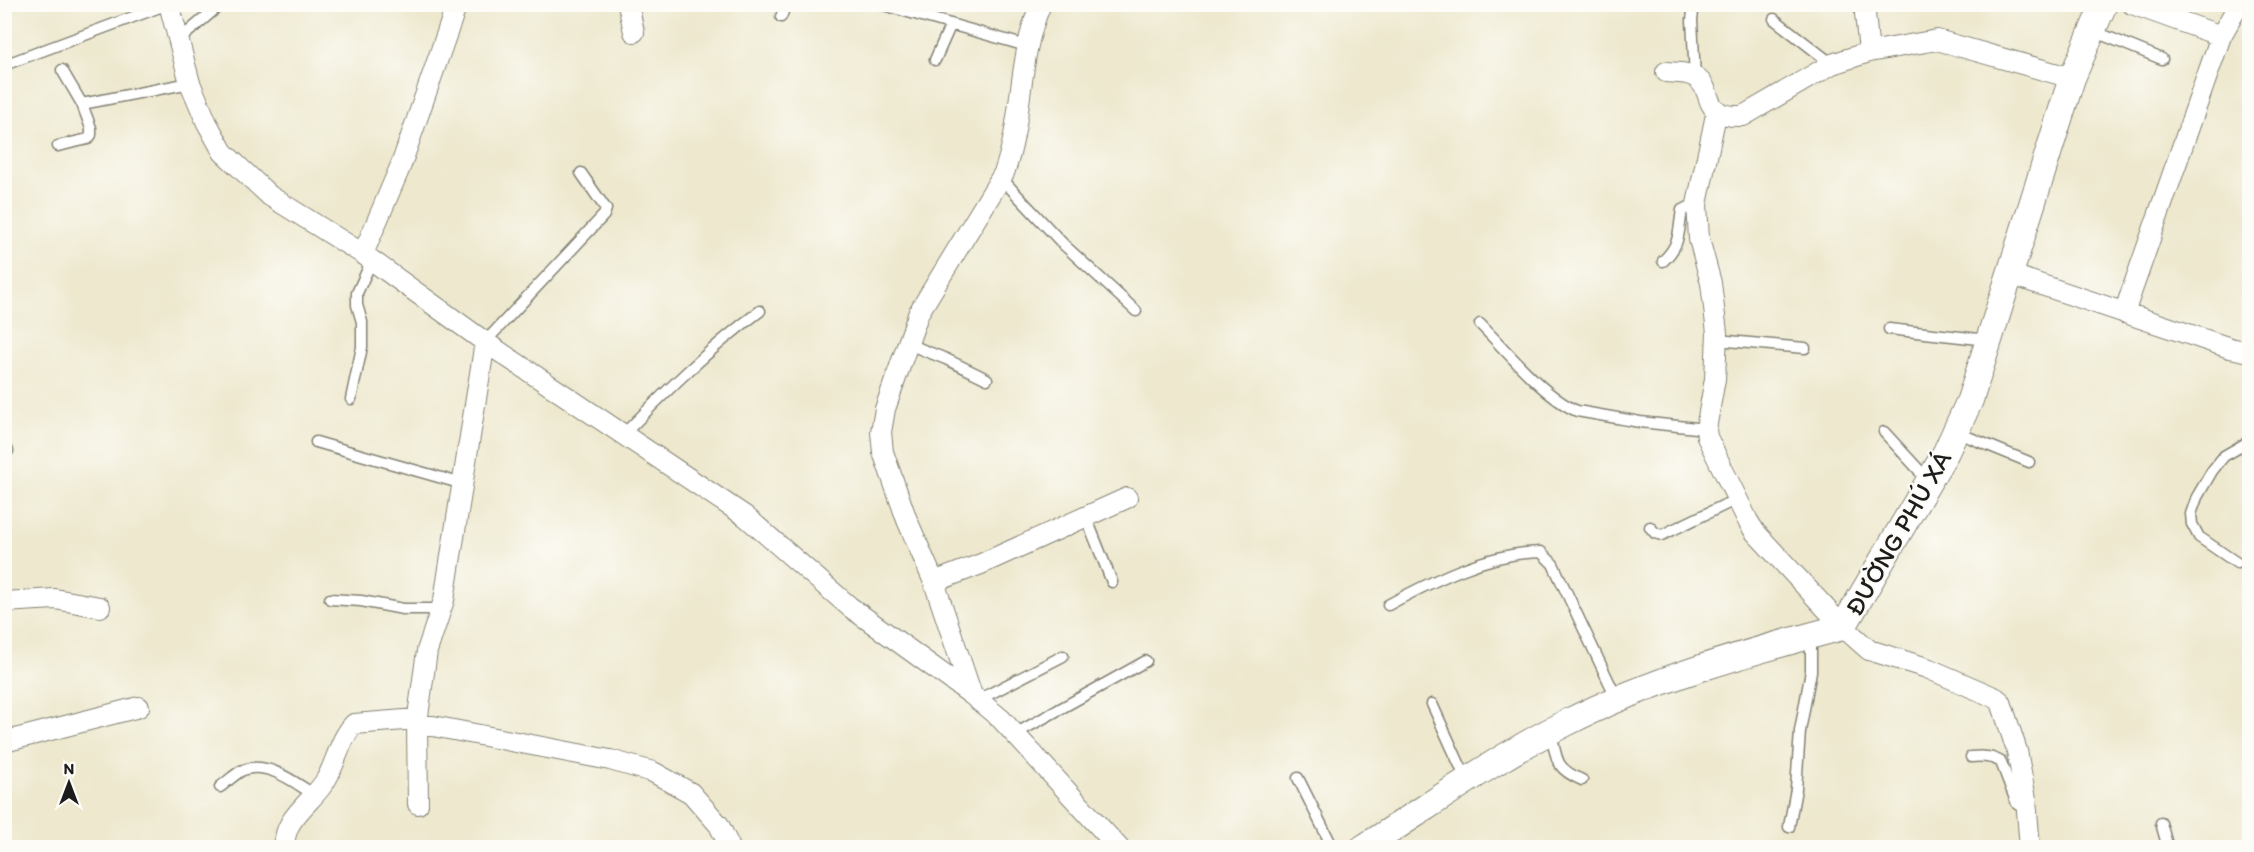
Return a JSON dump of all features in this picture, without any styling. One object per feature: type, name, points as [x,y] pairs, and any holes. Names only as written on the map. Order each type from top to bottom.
[{"type":"street","points":[[168,4],[190,83],[207,123],[224,152],[270,196],[367,257],[485,342],[745,516],[850,607],[1001,719],[1119,848]]},
{"type":"street","points":[[367,257],[457,4]]},
{"type":"street","points":[[628,4],[634,32]]},
{"type":"street","points":[[975,698],[934,582],[907,520],[883,452],[881,432],[885,409],[919,312],[1001,178],[1012,150],[1026,46],[1032,23],[1041,4]]},
{"type":"street","points":[[1864,4],[1869,52]]},
{"type":"street","name":"ĐƯỜNG PHÚ XÁ","points":[[1363,848],[1467,781],[1550,732],[1641,688],[1843,627],[1927,485],[1956,432],[1970,400],[2072,78],[2104,4]]},
{"type":"street","points":[[2132,4],[2221,36]]},
{"type":"street","points":[[2124,313],[2221,36],[2239,4]]},
{"type":"street","points":[[1666,72],[1695,77],[1702,84],[1710,104],[1720,114],[1731,116],[1743,116],[1832,64],[1869,52],[1937,40],[2072,78]]},
{"type":"street","points":[[1717,110],[1697,204],[1699,239],[1711,283],[1717,340],[1715,379],[1706,429],[1707,437],[1755,532],[1843,627],[1869,650],[1927,668],[2001,702],[2017,751],[2027,810],[2030,848]]},
{"type":"street","points":[[2009,274],[2230,348],[2250,352]]},
{"type":"street","points":[[418,804],[417,721],[427,651],[441,609],[485,342]]},
{"type":"street","points":[[934,582],[981,564],[1127,498]]},
{"type":"street","points":[[4,602],[55,599],[100,608]]},
{"type":"street","points":[[4,742],[139,707]]},
{"type":"street","points":[[285,848],[287,829],[324,784],[346,732],[354,724],[417,721],[610,760],[653,772],[691,794],[719,825],[730,848]]},
{"type":"lane","points":[[4,65],[168,4]]},
{"type":"lane","points":[[178,40],[221,4]]},
{"type":"lane","points":[[781,17],[786,4]]},
{"type":"lane","points":[[880,4],[1026,46]]},
{"type":"lane","points":[[1694,4],[1692,20],[1695,77]]},
{"type":"lane","points":[[1773,19],[1832,64]]},
{"type":"lane","points":[[935,60],[951,24]]},
{"type":"lane","points":[[2093,31],[2162,59]]},
{"type":"lane","points":[[58,146],[88,140],[92,135],[82,104],[62,70]]},
{"type":"lane","points":[[82,104],[190,83]]},
{"type":"lane","points":[[485,342],[604,215],[606,209],[603,202],[581,173]]},
{"type":"lane","points":[[1001,178],[1063,244],[1136,311]]},
{"type":"lane","points":[[1663,261],[1672,253],[1678,241],[1682,210],[1697,204]]},
{"type":"lane","points":[[351,399],[362,347],[362,322],[357,305],[357,293],[367,257]]},
{"type":"lane","points":[[624,434],[670,386],[760,310]]},
{"type":"lane","points":[[1480,324],[1546,389],[1568,407],[1577,411],[1640,422],[1706,429]]},
{"type":"lane","points":[[1888,329],[1988,340]]},
{"type":"lane","points":[[1717,340],[1805,348]]},
{"type":"lane","points":[[908,344],[987,379]]},
{"type":"lane","points":[[1884,432],[1918,469],[1927,485]]},
{"type":"lane","points":[[1956,432],[2029,462]]},
{"type":"lane","points":[[2237,562],[2199,537],[2192,525],[2191,514],[2197,497],[2224,456],[2250,441]]},
{"type":"lane","points":[[316,442],[463,484]]},
{"type":"lane","points":[[1650,527],[1655,533],[1662,535],[1737,499]]},
{"type":"lane","points":[[1086,517],[1112,582]]},
{"type":"lane","points":[[1388,605],[1429,583],[1469,567],[1526,552],[1541,552],[1553,564],[1617,700]]},
{"type":"lane","points":[[330,599],[361,601],[403,609],[441,609]]},
{"type":"lane","points":[[1789,827],[1796,789],[1800,731],[1811,671],[1811,635]]},
{"type":"lane","points":[[975,698],[1063,656]]},
{"type":"lane","points":[[1015,734],[1146,661]]},
{"type":"lane","points":[[1432,704],[1467,781]]},
{"type":"lane","points":[[1550,732],[1558,764],[1568,774],[1582,780]]},
{"type":"lane","points":[[1971,757],[1983,756],[2001,762],[2016,804],[2027,810]]},
{"type":"lane","points":[[220,787],[243,770],[262,768],[279,773],[314,794]]},
{"type":"lane","points":[[1298,778],[1333,848]]},
{"type":"lane","points":[[2161,823],[2168,848]]}]
